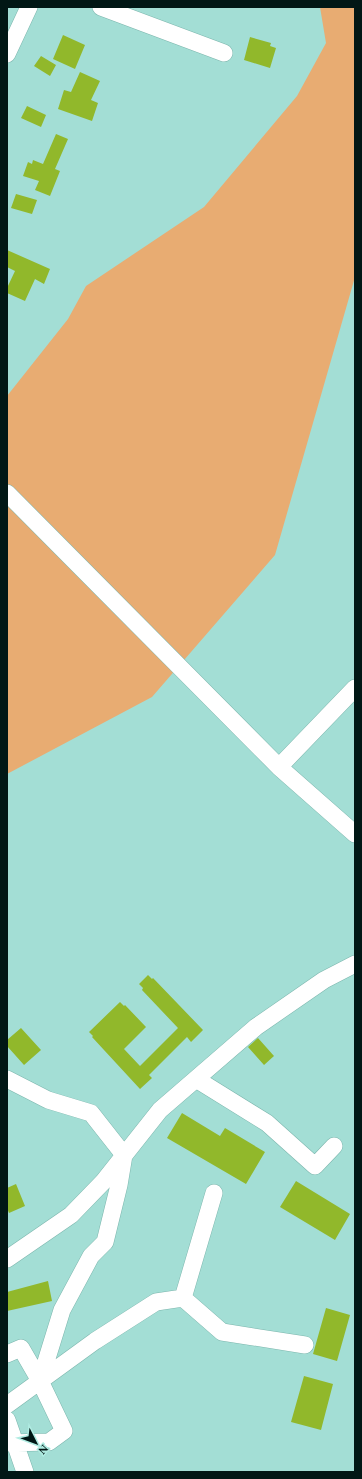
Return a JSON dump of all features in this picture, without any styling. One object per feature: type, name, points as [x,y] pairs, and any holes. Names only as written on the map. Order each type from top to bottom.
[{"type":"street","points":[[7,54],[29,7]]},
{"type":"street","points":[[101,7],[224,53]]},
{"type":"street","points":[[7,493],[279,767],[355,834]]},
{"type":"street","points":[[279,767],[355,688]]},
{"type":"street","points":[[7,1259],[71,1215],[103,1182],[160,1110],[256,1027],[324,980],[355,964]]},
{"type":"street","points":[[7,1079],[48,1100],[91,1113],[124,1155],[119,1185],[104,1242],[91,1256],[62,1310],[40,1380]]},
{"type":"street","points":[[196,1079],[267,1123],[316,1166],[334,1146]]},
{"type":"street","points":[[183,1298],[214,1193]]},
{"type":"street","points":[[7,1405],[95,1341],[156,1302],[183,1298],[222,1332],[305,1345]]},
{"type":"street","points":[[7,1354],[21,1348],[40,1380],[64,1431],[49,1442],[10,1443]]},
{"type":"street","points":[[7,1420],[10,1443],[25,1472]]},
{"type":"shaded area","points":[[320,7],[355,7],[355,277],[275,555],[152,697],[7,774],[7,396],[68,319],[86,286],[204,207],[297,96],[326,43]]},
{"type":"building","points":[[63,35],[85,45],[75,69],[53,59]]},
{"type":"building","points":[[250,37],[271,43],[270,46],[276,48],[270,68],[244,60]]},
{"type":"building","points":[[41,56],[56,65],[50,76],[34,66]]},
{"type":"building","points":[[80,72],[100,81],[91,100],[98,103],[92,121],[58,109],[64,90],[71,92]]},
{"type":"building","points":[[27,106],[46,115],[41,127],[21,118]]},
{"type":"building","points":[[56,134],[68,139],[55,169],[60,171],[50,196],[35,190],[39,181],[23,176],[28,162],[32,164],[33,160],[43,164]]},
{"type":"building","points":[[16,194],[37,200],[32,214],[11,208]]},
{"type":"building","points":[[7,250],[50,269],[44,284],[35,279],[25,301],[7,293],[7,288],[15,271],[7,267]]},
{"type":"building","points":[[148,975],[152,979],[153,978],[203,1030],[191,1042],[187,1037],[149,1075],[152,1078],[140,1089],[89,1032],[120,1002],[124,1006],[125,1005],[146,1027],[124,1049],[140,1066],[178,1028],[142,990],[143,988],[139,984]]},
{"type":"building","points":[[21,1028],[41,1050],[24,1065],[7,1046],[7,1040]]},
{"type":"building","points":[[258,1038],[274,1056],[264,1065],[248,1047]]},
{"type":"building","points":[[182,1113],[220,1136],[225,1128],[265,1152],[246,1184],[167,1138]]},
{"type":"building","points":[[296,1181],[350,1214],[335,1240],[280,1207]]},
{"type":"building","points":[[16,1184],[25,1206],[9,1213],[7,1208],[7,1188]]},
{"type":"building","points":[[48,1281],[52,1301],[7,1311],[7,1292]]},
{"type":"building","points":[[326,1308],[350,1315],[337,1361],[313,1354]]},
{"type":"building","points":[[304,1376],[333,1384],[321,1430],[291,1422]]}]
